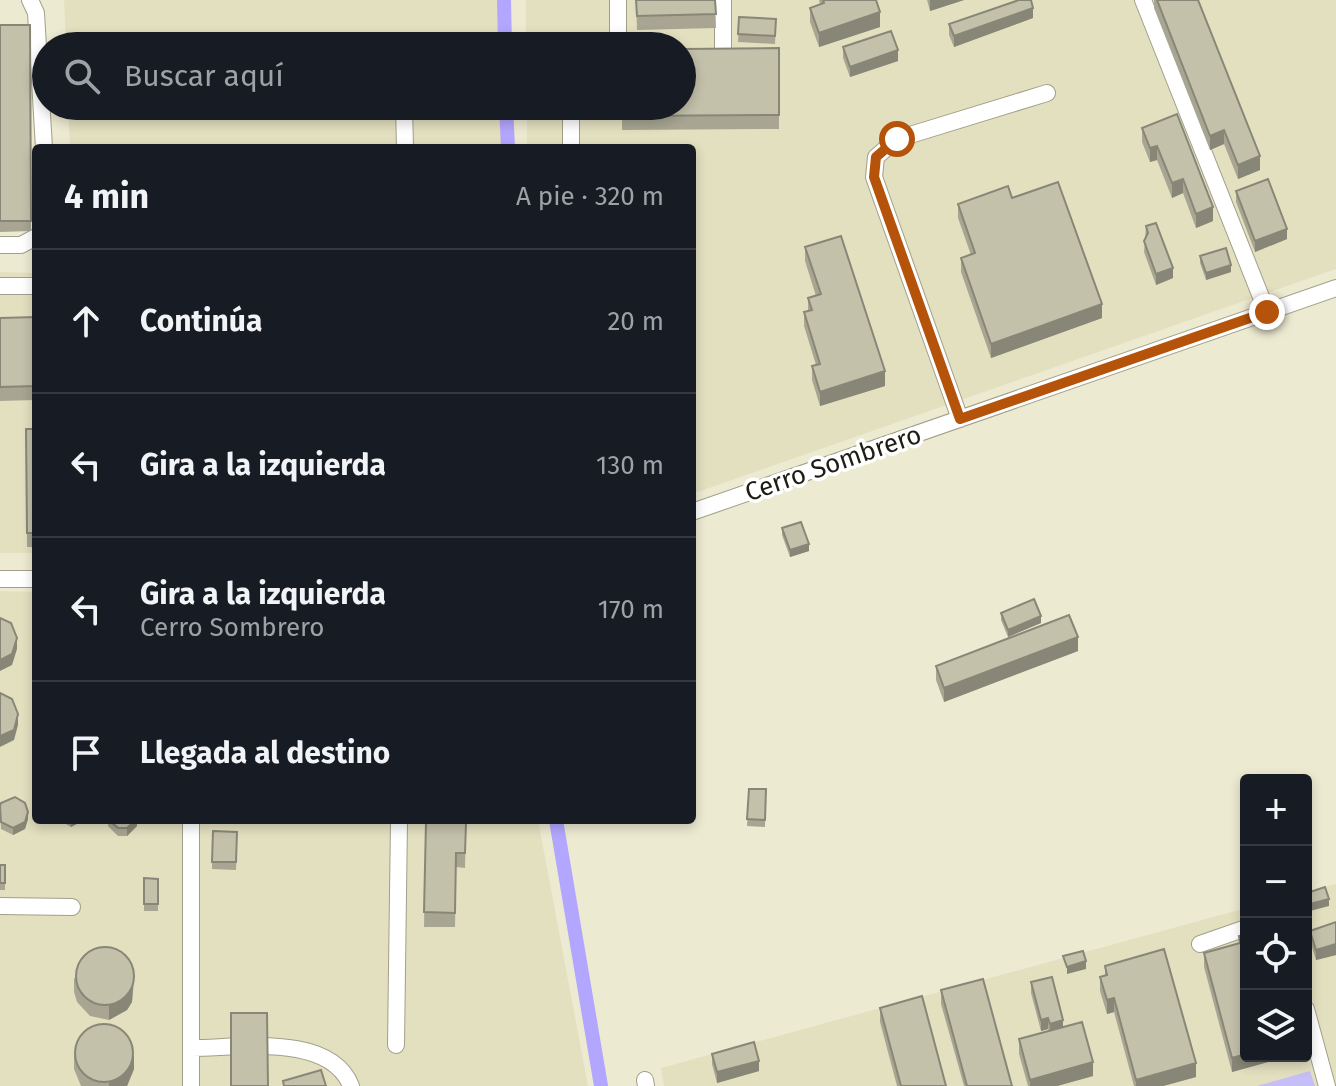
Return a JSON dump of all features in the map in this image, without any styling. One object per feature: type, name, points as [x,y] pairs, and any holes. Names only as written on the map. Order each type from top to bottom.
[{"type":"street","points":[[30,0],[36,13],[37,32]]},
{"type":"street","points":[[618,0],[618,32]]},
{"type":"street","points":[[723,0],[723,50]]},
{"type":"street","points":[[1143,0],[1267,312]]},
{"type":"street","points":[[960,419],[874,177],[873,165],[876,157],[897,139],[1047,93]]},
{"type":"street","points":[[42,120],[44,144]]},
{"type":"street","points":[[404,120],[405,144]]},
{"type":"street","points":[[571,120],[571,144]]},
{"type":"street","points":[[0,245],[21,245],[32,239]]},
{"type":"street","points":[[0,286],[32,286]]},
{"type":"street","name":"Cerro Sombrero","points":[[696,511],[1336,288]]},
{"type":"street","points":[[0,579],[32,579]]},
{"type":"street","points":[[191,824],[191,1086]]},
{"type":"street","points":[[396,1045],[399,824]]},
{"type":"street","points":[[0,906],[72,907]]},
{"type":"street","points":[[1200,944],[1240,930]]},
{"type":"street","points":[[1312,1031],[1327,1086]]},
{"type":"street","points":[[192,1048],[309,1049],[335,1062],[351,1086]]},
{"type":"shaded area","points":[[64,0],[503,0],[503,32],[65,32]]},
{"type":"shaded area","points":[[526,0],[1336,0],[1336,269],[696,493],[696,144],[527,144],[527,120],[696,120],[696,32],[526,32]]},
{"type":"shaded area","points":[[69,120],[504,120],[504,144],[70,144]]},
{"type":"shaded area","points":[[0,272],[32,273],[32,553],[0,553]]},
{"type":"shaded area","points":[[0,591],[32,592],[32,824],[539,824],[588,1086],[0,1086]]},
{"type":"shaded area","points":[[1336,884],[1336,1086],[664,1086],[661,1068],[1240,910],[1240,1062],[1312,1062],[1312,890]]},
{"type":"shaded area","points":[[1310,1071],[1315,1086],[1257,1086]]},
{"type":"building","points":[[636,0],[715,0],[716,14],[637,16]]},
{"type":"building","points":[[823,0],[876,0],[880,12],[819,33],[810,8],[824,3]]},
{"type":"building","points":[[1019,0],[1031,0],[1033,8],[954,36],[949,24]]},
{"type":"building","points":[[1157,0],[1198,0],[1260,156],[1238,165],[1224,130],[1210,136]]},
{"type":"building","points":[[739,17],[776,19],[775,36],[738,34]]},
{"type":"building","points":[[0,25],[30,25],[31,221],[0,221]]},
{"type":"building","points":[[891,31],[898,50],[850,67],[843,47]]},
{"type":"building","points":[[779,48],[779,115],[696,116],[696,49]]},
{"type":"building","points":[[1177,114],[1213,207],[1196,214],[1183,179],[1172,183],[1157,146],[1150,148],[1142,128]]},
{"type":"building","points":[[1268,179],[1287,229],[1255,241],[1236,191]]},
{"type":"building","points":[[1058,182],[1102,304],[991,344],[961,258],[975,253],[958,204],[1008,186],[1012,198]]},
{"type":"building","points":[[1156,223],[1173,268],[1156,274],[1144,241],[1148,233],[1146,226]]},
{"type":"building","points":[[841,236],[885,371],[820,392],[812,366],[820,364],[804,312],[812,310],[808,298],[821,294],[805,247]]},
{"type":"building","points":[[1226,248],[1231,265],[1206,273],[1200,256]]},
{"type":"building","points":[[32,317],[32,386],[0,387],[0,318]]},
{"type":"building","points":[[26,429],[32,429],[32,533],[27,533]]},
{"type":"building","points":[[801,522],[809,544],[790,550],[782,528]]},
{"type":"building","points":[[1034,599],[1041,616],[1008,630],[1001,613]]},
{"type":"building","points":[[1069,615],[1078,637],[944,688],[936,666]]},
{"type":"building","points":[[0,618],[11,623],[17,638],[12,654],[0,660]]},
{"type":"building","points":[[0,693],[12,699],[18,714],[14,730],[0,736]]},
{"type":"building","points":[[749,789],[766,789],[765,820],[747,819]]},
{"type":"building","points":[[15,797],[25,803],[28,812],[25,822],[13,828],[1,822],[0,806]]},
{"type":"building","points":[[114,824],[132,824],[127,828],[118,828]]},
{"type":"building","points":[[426,824],[466,824],[465,853],[456,853],[455,913],[424,912]]},
{"type":"building","points":[[213,831],[237,832],[236,862],[212,862]]},
{"type":"building","points":[[0,865],[5,865],[5,883],[0,883]]},
{"type":"building","points":[[144,878],[158,879],[158,904],[144,904]]},
{"type":"building","points":[[1325,887],[1329,899],[1312,903],[1312,891]]},
{"type":"building","points":[[1336,922],[1336,944],[1316,950],[1312,930]]},
{"type":"building","points":[[1240,943],[1240,1056],[1232,1058],[1204,953]]},
{"type":"building","points":[[105,947],[126,955],[134,976],[126,997],[105,1005],[84,997],[76,976],[84,955]]},
{"type":"building","points":[[1164,949],[1196,1063],[1136,1080],[1114,998],[1107,1000],[1100,977],[1107,975],[1105,966]]},
{"type":"building","points":[[1083,951],[1086,961],[1067,967],[1063,956]]},
{"type":"building","points":[[1052,977],[1063,1020],[1050,1024],[1048,1018],[1041,1020],[1031,982]]},
{"type":"building","points":[[983,979],[1012,1086],[967,1086],[941,990]]},
{"type":"building","points":[[922,996],[946,1086],[901,1086],[880,1008]]},
{"type":"building","points":[[231,1013],[267,1013],[268,1086],[231,1086]]},
{"type":"building","points":[[1082,1022],[1093,1062],[1030,1080],[1019,1039]]},
{"type":"building","points":[[104,1024],[125,1032],[133,1053],[125,1074],[104,1082],[83,1074],[75,1053],[83,1032]]},
{"type":"building","points":[[754,1042],[759,1061],[717,1072],[712,1054]]},
{"type":"building","points":[[321,1070],[326,1086],[284,1086],[283,1081]]},
{"type":"waterway","points":[[504,0],[505,32]]},
{"type":"waterway","points":[[507,120],[508,144]]},
{"type":"waterway","points":[[557,824],[601,1086]]},
{"type":"route","points":[[897,139],[876,157],[874,177],[960,419],[1267,312]]}]
